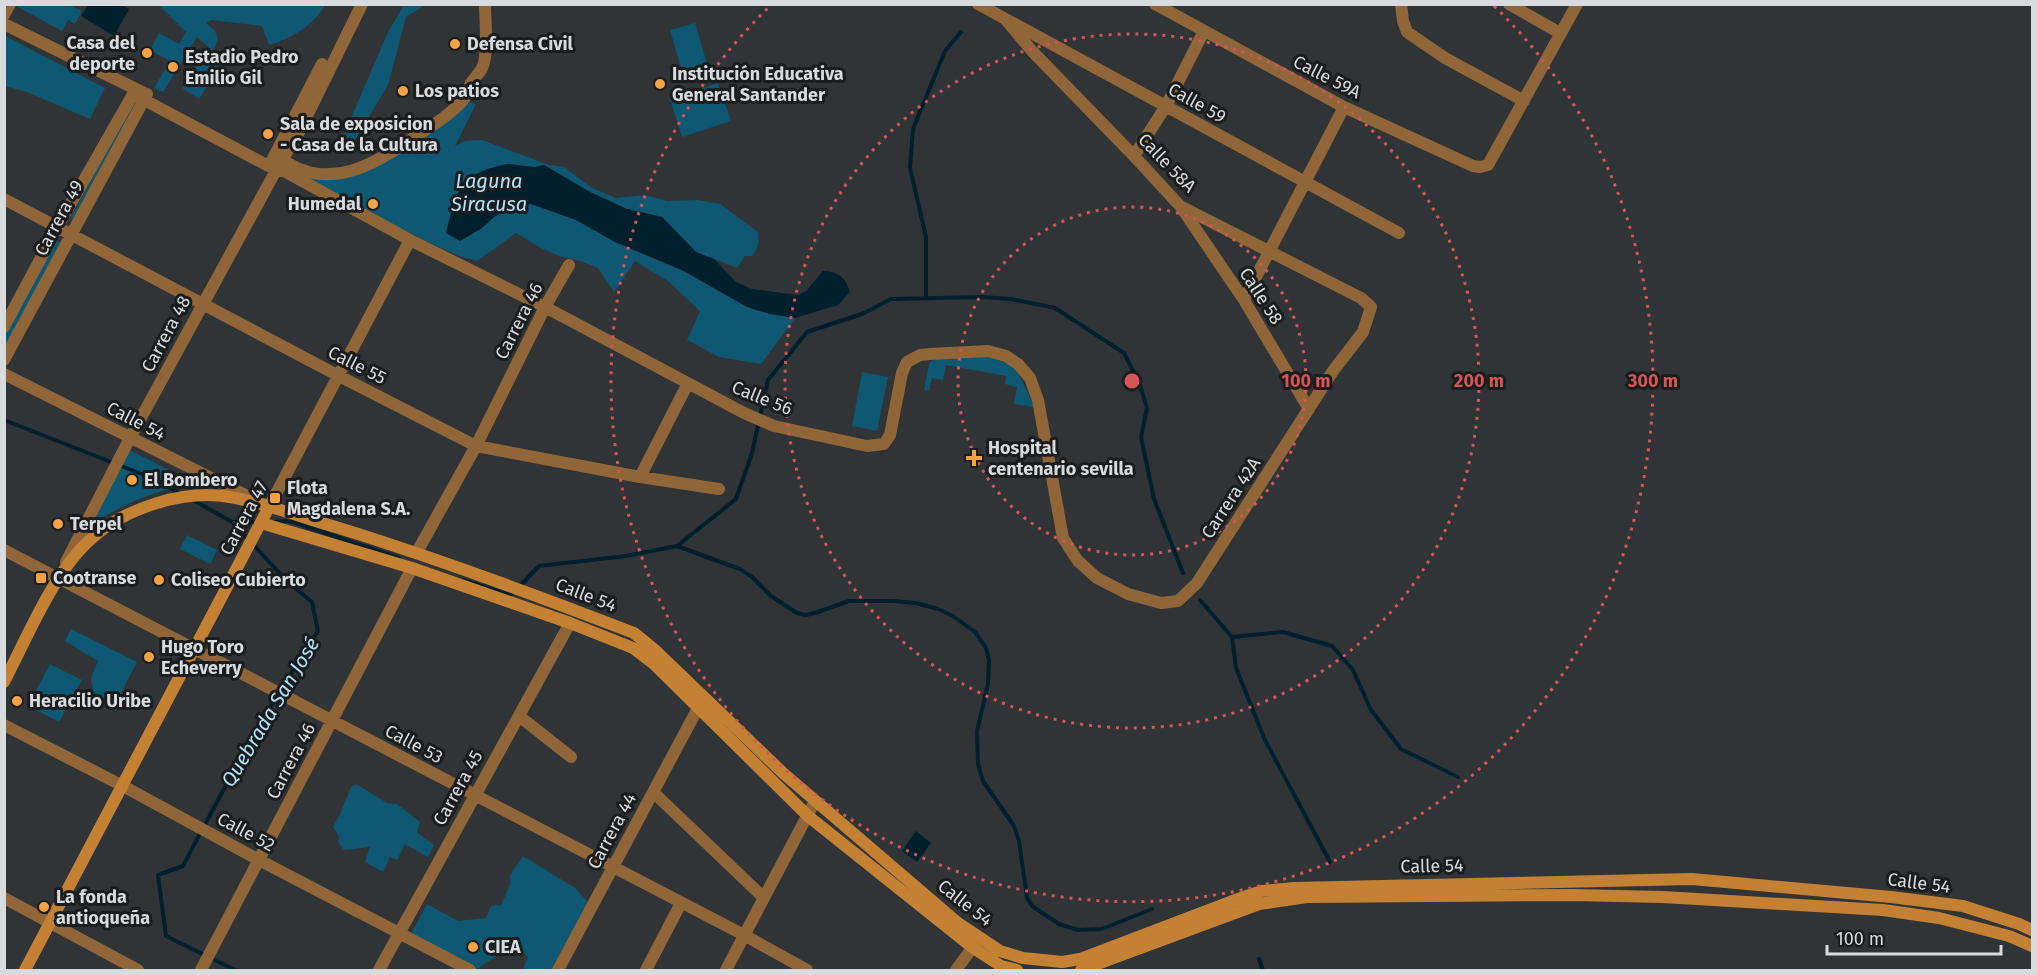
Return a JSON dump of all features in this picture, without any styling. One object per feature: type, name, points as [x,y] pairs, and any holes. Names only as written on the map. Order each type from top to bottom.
[{"type":"main road","points":[[58,578],[90,539],[111,524],[152,503],[175,498],[229,496],[269,507]]},
{"type":"main road","name":"Carrera 47","points":[[25,970],[269,507]]},
{"type":"main road","name":"Calle 54","points":[[269,507],[417,552],[633,633],[656,651],[815,801],[958,923],[1001,966],[1017,970]]},
{"type":"main road","name":"Calle 54","points":[[261,523],[412,568],[570,623],[633,648],[654,664],[808,816],[976,943],[1023,958],[1062,962],[1080,959],[1294,888],[1464,883],[1692,879],[1891,897],[1963,906],[2032,930]]},
{"type":"main road","name":"Carrera 48","points":[[4,682],[58,578]]},
{"type":"main road","points":[[1464,883],[1466,896]]},
{"type":"main road","name":"Calle 54","points":[[1081,970],[1264,897],[1573,895],[1663,897],[1883,910],[1939,918],[2009,936],[2032,946]]},
{"type":"street","points":[[4,15],[10,4]]},
{"type":"street","name":"Carrera 48","points":[[58,578],[130,438],[278,163],[298,134],[353,4]]},
{"type":"street","name":"Carrera 48","points":[[324,69],[362,4]]},
{"type":"street","points":[[278,163],[309,172],[337,174],[359,170],[399,148],[444,117],[465,98],[483,66],[485,4]]},
{"type":"street","name":"Calle 59","points":[[978,4],[1399,233]]},
{"type":"street","name":"Calle 59A","points":[[1155,4],[1344,107],[1473,166],[1488,165],[1524,101]]},
{"type":"street","points":[[1401,4],[1400,9],[1407,32],[1445,58],[1524,101],[1577,4]]},
{"type":"street","points":[[1509,4],[1560,33]]},
{"type":"street","name":"Calle 58A","points":[[1006,20],[1032,51],[1180,206],[1368,303]]},
{"type":"street","name":"Calle 56","points":[[4,24],[278,163],[410,240],[545,307],[744,413],[774,426],[867,446],[884,444],[890,435],[902,373],[907,362],[920,355],[930,354],[988,351],[1006,356],[1018,364],[1030,378],[1038,400],[1063,538],[1069,548]]},
{"type":"street","points":[[1134,156],[1166,106],[1204,32]]},
{"type":"street","name":"Carrera 49","points":[[4,327],[58,226],[140,94]]},
{"type":"street","name":"Carrera 49","points":[[4,360],[72,233],[140,94]]},
{"type":"street","points":[[1244,300],[1344,107]]},
{"type":"street","name":"Calle 55","points":[[4,199],[476,446],[640,477],[719,489]]},
{"type":"street","name":"Calle 58","points":[[1180,206],[1244,300],[1309,409]]},
{"type":"street","name":"Carrera 47","points":[[269,507],[410,240]]},
{"type":"street","name":"Carrera 46","points":[[417,552],[476,446],[545,307],[569,265]]},
{"type":"street","name":"Carrera 42A","points":[[1069,548],[1078,561],[1097,578],[1128,594],[1161,603],[1178,601],[1197,583],[1333,370],[1363,332],[1370,314],[1371,307],[1368,303]]},
{"type":"street","name":"Calle 54","points":[[4,374],[269,507]]},
{"type":"street","points":[[640,477],[688,383]]},
{"type":"street","name":"Calle 53","points":[[4,550],[807,970]]},
{"type":"street","name":"Carrera 46","points":[[201,970],[412,568]]},
{"type":"street","name":"Carrera 45","points":[[379,970],[570,623]]},
{"type":"street","name":"Carrera 44","points":[[558,970],[698,708]]},
{"type":"street","points":[[519,716],[571,757]]},
{"type":"street","name":"Calle 52","points":[[4,725],[470,970]]},
{"type":"street","points":[[653,792],[764,898]]},
{"type":"street","points":[[726,970],[815,801]]},
{"type":"street","points":[[4,898],[138,970]]},
{"type":"street","points":[[646,970],[681,903]]},
{"type":"street","points":[[956,970],[976,943]]},
{"type":"shaded area","points":[[17,4],[69,5],[82,11],[75,24],[68,20],[62,31],[16,6]]},
{"type":"shaded area","name":"Estadio Pedro Emilio Gil","points":[[159,5],[325,5],[301,30],[269,45],[262,26],[211,20],[206,23],[215,31],[218,40],[213,51],[197,37],[163,92],[154,88],[170,61],[150,50],[159,33],[179,44],[186,32]]},
{"type":"shaded area","points":[[404,5],[425,5],[406,17],[388,85],[355,140],[339,146],[388,32]]},
{"type":"shaded area","points":[[695,23],[708,67],[683,75],[670,30]]},
{"type":"shaded area","points":[[5,36],[105,88],[90,119],[27,92],[5,86]]},
{"type":"shaded area","points":[[205,52],[222,63],[199,99],[182,88]]},
{"type":"shaded area","points":[[718,83],[731,121],[682,137],[670,99]]},
{"type":"shaded area","points":[[462,99],[476,104],[455,146],[465,141],[482,140],[549,165],[564,167],[592,188],[616,198],[645,195],[667,201],[698,200],[720,204],[758,232],[758,242],[752,256],[745,256],[737,268],[696,252],[662,217],[627,209],[590,192],[544,165],[535,167],[508,164],[446,233],[460,241],[510,208],[531,204],[576,220],[615,242],[683,271],[747,307],[795,318],[761,364],[719,357],[687,340],[700,311],[668,281],[635,261],[614,292],[598,268],[559,256],[516,233],[477,261],[459,256],[428,242],[287,171],[317,174],[357,170]]},
{"type":"shaded area","points":[[133,104],[138,107],[75,222],[70,219]]},
{"type":"shaded area","points":[[55,240],[63,244],[5,355],[5,335]]},
{"type":"shaded area","points":[[937,355],[985,357],[1011,366],[1024,385],[1034,407],[1014,404],[1017,387],[1005,384],[1006,376],[946,365],[943,380],[932,378],[929,391],[924,390],[929,364]]},
{"type":"shaded area","points":[[862,372],[888,377],[877,431],[852,426]]},
{"type":"shaded area","points":[[128,449],[196,484],[168,489],[142,498],[92,524]]},
{"type":"shaded area","points":[[187,535],[217,550],[210,564],[180,549]]},
{"type":"shaded area","points":[[71,629],[137,662],[118,699],[120,703],[116,711],[93,691],[91,678],[98,661],[65,641]]},
{"type":"shaded area","points":[[50,664],[82,680],[59,722],[28,706]]},
{"type":"shaded area","points":[[356,784],[387,803],[397,804],[420,822],[417,833],[434,845],[428,857],[405,844],[397,860],[390,857],[383,872],[365,862],[370,847],[344,850],[338,842],[339,836],[333,827],[351,787]]},
{"type":"shaded area","points":[[523,856],[575,888],[588,902],[551,970],[523,968],[528,957],[515,944],[475,970],[411,934],[427,904],[458,921],[486,918],[491,906],[501,905],[510,885],[510,875]]},
{"type":"water","points":[[88,5],[121,5],[129,9],[114,36],[81,16]]},
{"type":"water","name":"Laguna Siracusa","points":[[508,164],[535,167],[544,165],[590,192],[627,209],[662,217],[696,252],[714,259],[736,282],[752,289],[798,295],[806,291],[823,271],[841,276],[850,292],[838,305],[795,318],[770,314],[747,307],[684,271],[615,242],[576,220],[531,204],[510,208],[460,241],[446,233],[454,205],[463,185],[479,172]]},
{"type":"water","points":[[916,831],[931,843],[917,862],[902,851]]},
{"type":"waterway","points":[[926,297],[926,237],[910,168],[913,129],[945,51],[961,32]]},
{"type":"waterway","points":[[677,546],[736,499],[752,453],[768,380],[807,332],[862,314],[891,299],[982,297],[1011,299],[1055,308],[1124,353],[1140,385],[1147,408],[1141,437],[1154,499],[1183,573]]},
{"type":"waterway","name":"Quebrada San José","points":[[4,420],[157,480],[181,494]]},
{"type":"waterway","name":"Quebrada San José","points":[[193,500],[232,522],[287,581],[312,602],[318,631],[264,717],[183,866],[158,875],[166,936],[235,970]]},
{"type":"waterway","points":[[275,522],[290,521],[399,558]]},
{"type":"waterway","points":[[232,522],[258,522]]},
{"type":"waterway","points":[[520,586],[539,566],[626,556],[677,546],[740,569],[752,577],[771,596],[797,613],[806,615],[849,601],[894,601],[916,603],[953,616],[975,632],[986,648],[989,660],[988,684],[977,731],[978,764],[983,781],[1014,826],[1019,841],[1027,898],[1032,906],[1059,924],[1078,930],[1102,929],[1152,909]]},
{"type":"waterway","points":[[463,580],[510,595],[514,591]]},
{"type":"waterway","points":[[1200,600],[1232,637],[1283,632],[1332,646],[1353,670],[1371,710],[1401,749],[1458,777]]},
{"type":"waterway","points":[[1232,637],[1236,668],[1265,740],[1330,862]]},
{"type":"waterway","points":[[1259,959],[1263,970]]},
{"type":"place","name":"Defensa Civil","points":[[455,44]]},
{"type":"place","name":"Casa del deporte","points":[[147,53]]},
{"type":"place","name":"Estadio Pedro Emilio Gil","points":[[173,67]]},
{"type":"place","name":"Institución Educativa General Santander","points":[[660,84]]},
{"type":"place","name":"Los patios","points":[[403,91]]},
{"type":"place","name":"Sala de exposicion - Casa de la Cultura","points":[[268,134]]},
{"type":"place","name":"Humedal","points":[[373,204]]},
{"type":"place","name":"Hospital centenario sevilla","points":[[974,458]]},
{"type":"place","name":"El Bombero","points":[[132,480]]},
{"type":"place","name":"Flota Magdalena S.A.","points":[[275,498]]},
{"type":"place","name":"Terpel","points":[[58,524]]},
{"type":"place","name":"Cootranse","points":[[41,578]]},
{"type":"place","name":"Coliseo Cubierto","points":[[159,580]]},
{"type":"place","name":"Hugo Toro Echeverry","points":[[149,657]]},
{"type":"place","name":"Heracilio Uribe","points":[[17,701]]},
{"type":"place","name":"La fonda antioqueña","points":[[44,907]]},
{"type":"place","name":"CIEA","points":[[473,947]]}]
